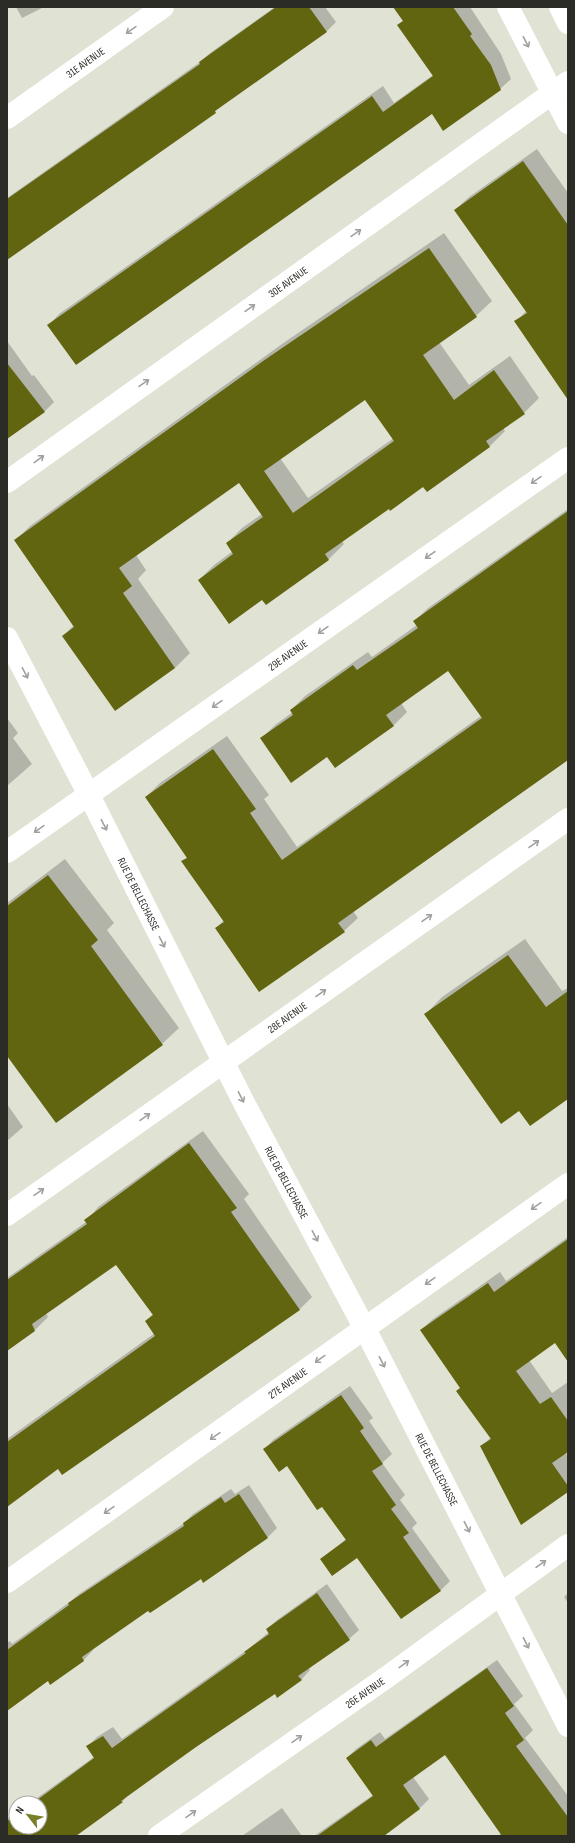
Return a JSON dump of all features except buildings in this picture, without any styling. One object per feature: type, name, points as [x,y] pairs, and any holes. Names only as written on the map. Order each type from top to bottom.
[{"type":"street","name":"31E AVENUE","points":[[9,110],[163,7]]},
{"type":"street","points":[[508,7],[560,87],[568,123]]},
{"type":"street","points":[[560,7],[568,22]]},
{"type":"street","name":"30E AVENUE","points":[[7,482],[560,87]]},
{"type":"street","name":"29E AVENUE","points":[[7,852],[568,458]]},
{"type":"street","name":"RUE DE BELLECHASSE","points":[[7,638],[89,794],[223,1062],[364,1327],[568,1726]]},
{"type":"street","name":"28E AVENUE","points":[[7,1214],[568,819]]},
{"type":"street","name":"27E AVENUE","points":[[7,1582],[218,1434],[364,1327],[568,1184]]},
{"type":"street","name":"26E AVENUE","points":[[159,1836],[386,1677],[568,1545]]}]
